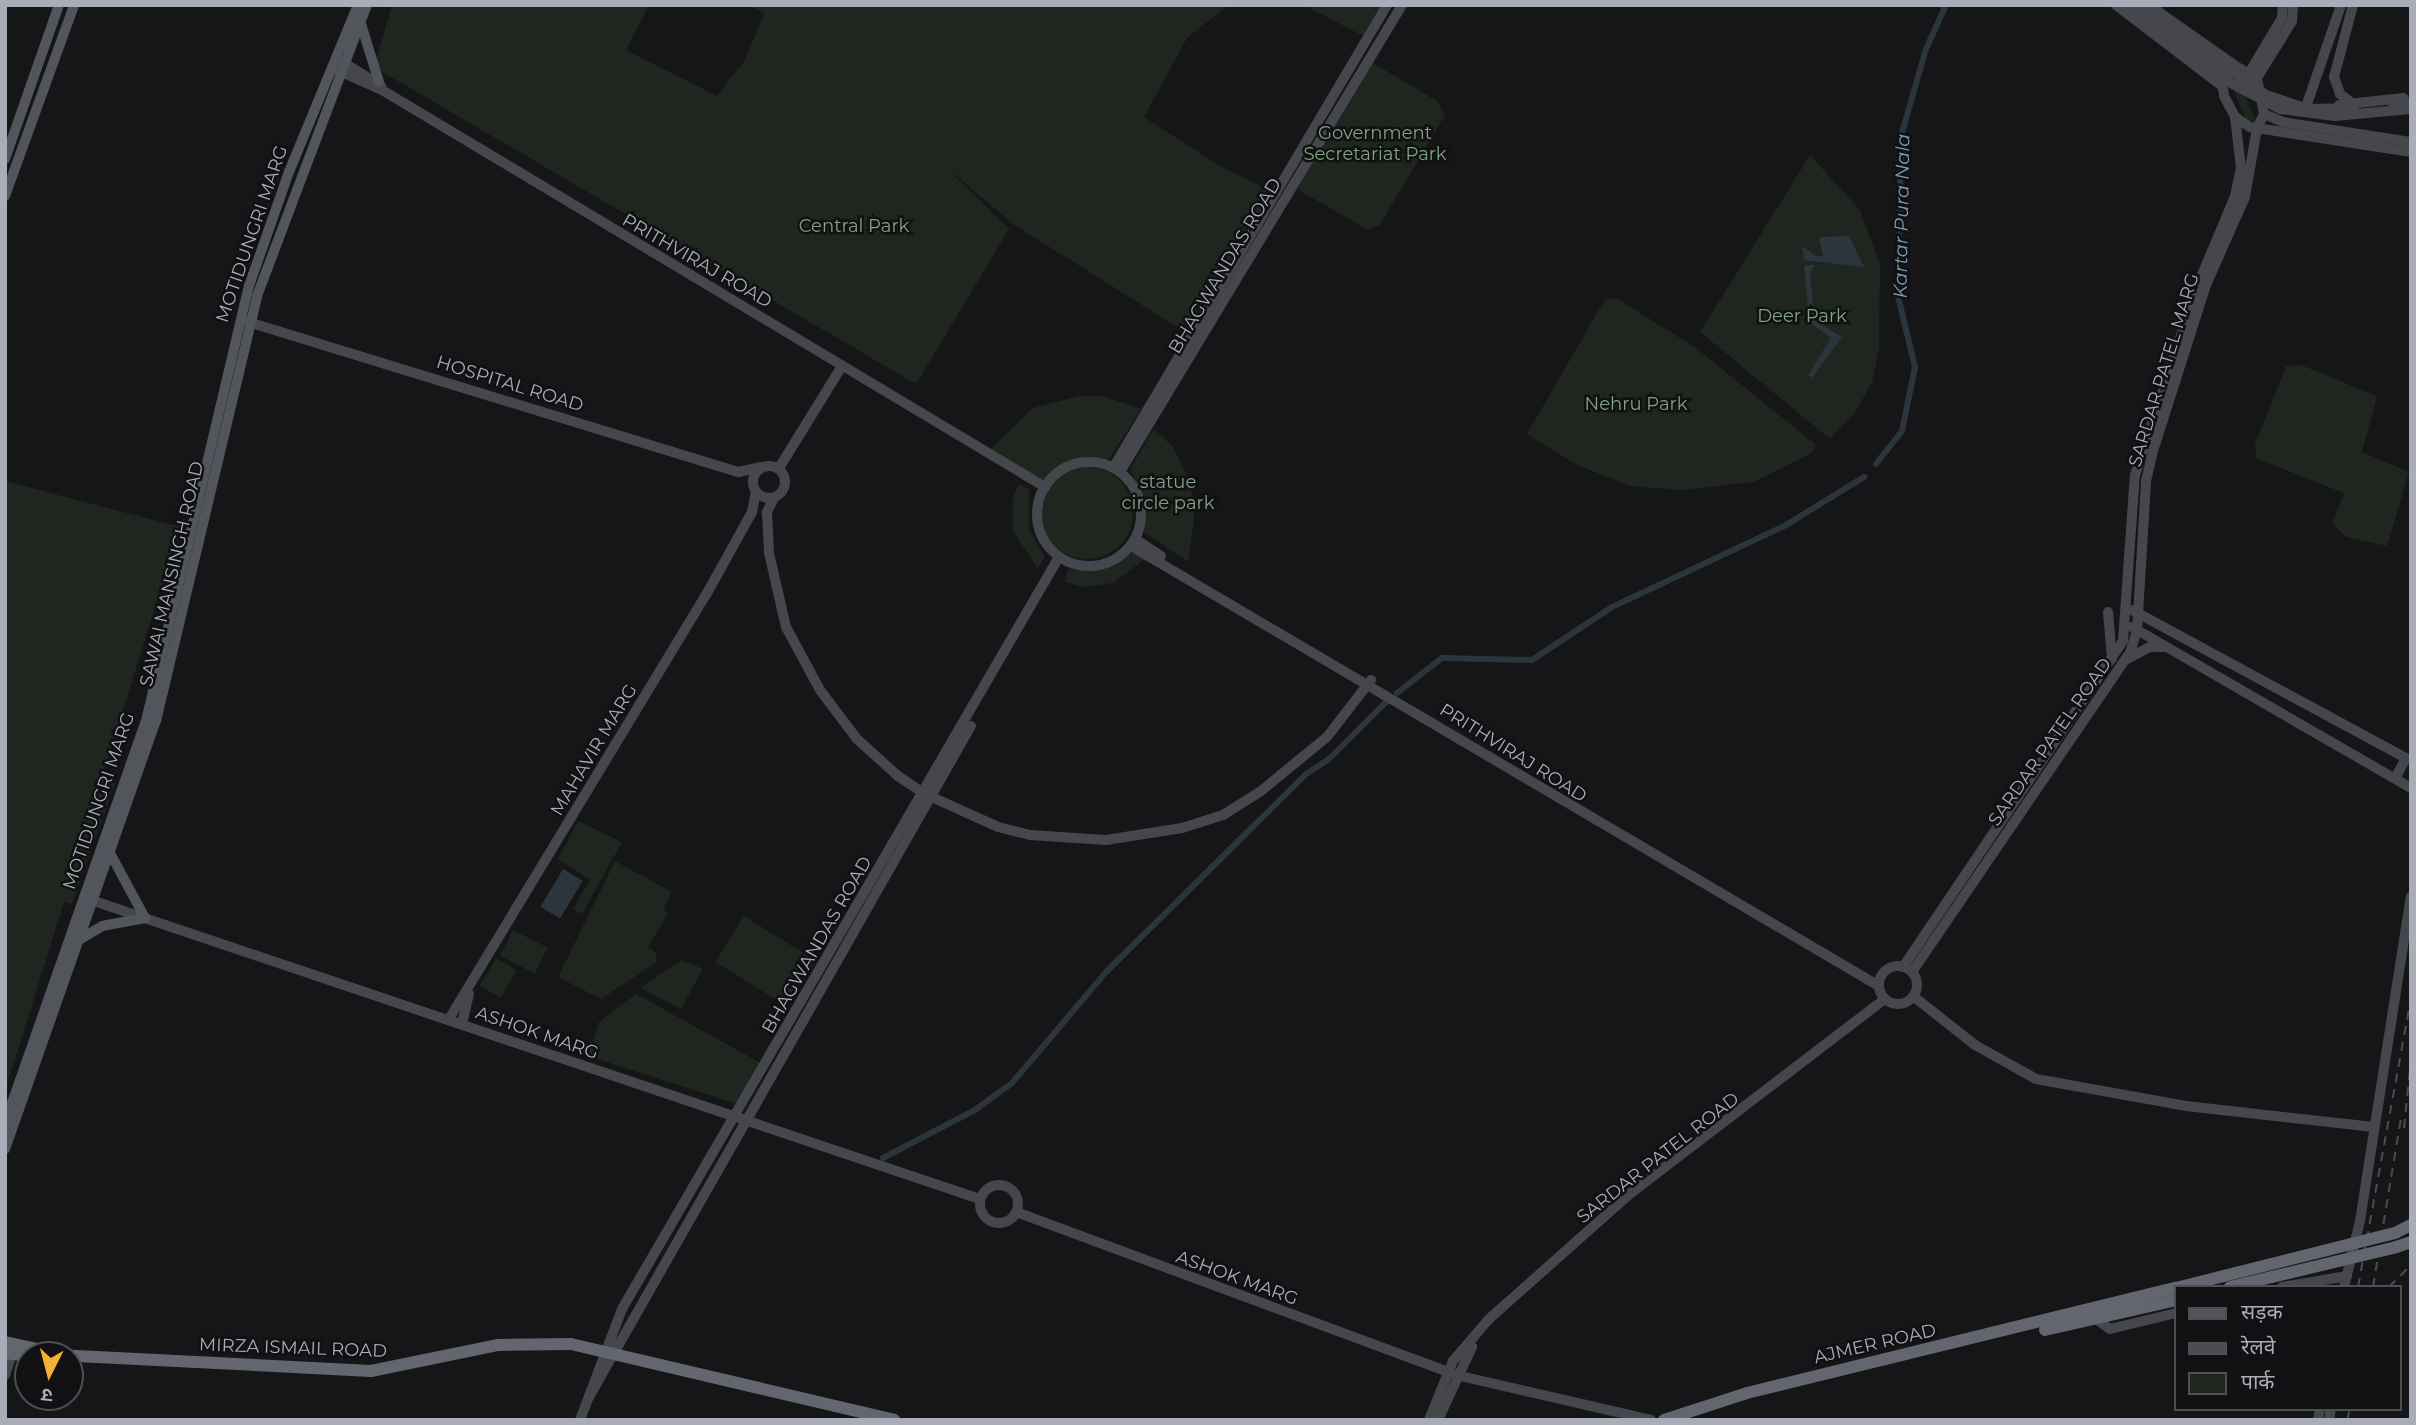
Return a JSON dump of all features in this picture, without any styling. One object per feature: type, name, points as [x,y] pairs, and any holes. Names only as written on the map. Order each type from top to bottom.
[{"type":"highway","points":[[2395,1233],[2411,1225]]},
{"type":"highway","points":[[2186,1285],[2395,1233],[2411,1232]]},
{"type":"highway","points":[[2238,1285],[2411,1245]]},
{"type":"highway","points":[[2101,1312],[2174,1288]]},
{"type":"highway","points":[[2101,1312],[2174,1300]]},
{"type":"highway","name":"AJMER ROAD","points":[[1664,1420],[1746,1392],[2101,1312]]},
{"type":"highway","name":"AJMER ROAD","points":[[1685,1420],[1780,1391],[2101,1312]]},
{"type":"highway","name":"MIRZA ISMAIL ROAD","points":[[84,1356],[371,1371],[531,1342],[619,1352],[894,1420]]},
{"type":"main road","points":[[5,159],[59,5]]},
{"type":"main road","points":[[5,196],[74,5]]},
{"type":"main road","name":"MOTIDUNGRI MARG","points":[[5,1123],[88,899],[147,717],[245,321],[289,172],[339,65],[358,5]]},
{"type":"main road","points":[[339,65],[367,5]]},
{"type":"main road","points":[[360,21],[381,86]]},
{"type":"main road","name":"SAWAI MANSINGH ROAD","points":[[5,1149],[79,940],[88,899],[110,853],[156,721],[245,321]]},
{"type":"main road","points":[[79,940],[102,926],[145,918],[110,853]]},
{"type":"street","name":"BHAGWANDAS ROAD","points":[[1117,470],[1387,5]]},
{"type":"street","name":"BHAGWANDAS ROAD","points":[[1117,470],[1402,5]]},
{"type":"street","points":[[2116,5],[2222,86],[2229,71],[2252,77]]},
{"type":"street","points":[[2130,5],[2233,84],[2280,109],[2335,116],[2411,109]]},
{"type":"street","points":[[2141,5],[2282,102],[2308,108],[2411,100]]},
{"type":"street","points":[[2149,5],[2252,77],[2307,104],[2411,100]]},
{"type":"street","points":[[2283,5],[2282,18],[2252,77],[2264,114],[2279,126],[2411,152]]},
{"type":"street","points":[[2252,77],[2292,21],[2293,5]]},
{"type":"street","points":[[2307,104],[2341,5]]},
{"type":"street","points":[[2352,103],[2340,94],[2334,77],[2353,5]]},
{"type":"street","name":"PRITHVIRAJ ROAD","points":[[339,65],[381,86],[1045,487]]},
{"type":"street","points":[[2319,73],[2334,77]]},
{"type":"street","name":"SARDAR PATEL MARG","points":[[2125,624],[2135,475],[2196,289],[2232,204],[2241,168],[2235,117],[2222,86]]},
{"type":"street","points":[[2256,128],[2264,114]]},
{"type":"street","points":[[2235,117],[2256,128],[2279,126],[2411,142]]},
{"type":"street","name":"SARDAR PATEL MARG","points":[[2137,630],[2146,481],[2153,451],[2211,273],[2245,197],[2256,128]]},
{"type":"street","name":"HOSPITAL ROAD","points":[[245,321],[738,472],[761,467],[779,468]]},
{"type":"street","points":[[842,366],[779,468],[785,487],[774,498],[767,512],[767,530],[786,627],[820,690],[857,738],[928,796],[970,817],[1030,835],[1106,840],[1182,828],[1223,815],[1285,773],[1328,737],[1370,682]]},
{"type":"street","points":[[1088,462],[1117,470],[1139,498],[1141,519],[1133,542],[1115,560],[1095,566],[1061,558],[1044,540],[1037,519],[1045,487],[1071,466],[1088,462]]},
{"type":"street","name":"MAHAVIR MARG","points":[[449,1019],[471,987],[746,524],[761,467]]},
{"type":"street","points":[[738,472],[755,487],[774,498]]},
{"type":"street","points":[[746,524],[759,520],[767,530]]},
{"type":"street","name":"PRITHVIRAJ ROAD","points":[[1133,542],[1879,984]]},
{"type":"street","name":"BHAGWANDAS ROAD","points":[[587,1401],[619,1352],[741,1119],[928,796],[1061,558]]},
{"type":"street","points":[[2124,608],[2137,612],[2406,758],[2396,777]]},
{"type":"street","points":[[2108,612],[2112,663]]},
{"type":"street","points":[[2125,624],[2411,788]]},
{"type":"street","name":"SARDAR PATEL ROAD","points":[[2054,756],[2112,663],[2123,641],[2125,624]]},
{"type":"street","name":"SARDAR PATEL ROAD","points":[[1907,970],[2054,756],[2126,660],[2137,630]]},
{"type":"street","points":[[2126,660],[2157,645],[2172,649]]},
{"type":"street","points":[[2345,1285],[2374,1127],[2411,897]]},
{"type":"street","name":"ASHOK MARG","points":[[88,899],[980,1199]]},
{"type":"street","points":[[1888,969],[1907,970],[1917,986],[1913,996],[1903,1003],[1888,1001],[1879,984],[1888,969]]},
{"type":"street","points":[[462,1024],[471,987]]},
{"type":"street","points":[[1913,996],[1975,1045],[2036,1079],[2186,1106],[2374,1127]]},
{"type":"street","name":"SARDAR PATEL ROAD","points":[[1451,1377],[1463,1354],[1501,1316],[1646,1189],[1757,1109],[1888,1001]]},
{"type":"street","name":"BHAGWANDAS ROAD","points":[[587,1401],[604,1349],[622,1309],[741,1119]]},
{"type":"street","points":[[993,1185],[1009,1188],[1017,1198],[1016,1212],[1005,1222],[993,1222],[982,1212],[980,1199],[993,1185]]},
{"type":"street","name":"ASHOK MARG","points":[[1016,1212],[1451,1377],[1651,1420]]},
{"type":"street","points":[[2294,1285],[2347,1276]]},
{"type":"street","points":[[2101,1312],[2110,1329],[2174,1313]]},
{"type":"street","points":[[5,1375],[9,1348]]},
{"type":"street","points":[[1429,1420],[1451,1377]]},
{"type":"street","points":[[1438,1420],[1451,1377]]},
{"type":"street","points":[[580,1420],[587,1401]]},
{"type":"green space","name":"Central Park","points":[[392,5],[649,5],[626,50],[717,96],[745,60],[764,14],[750,5],[1228,5],[1187,38],[1144,117],[1220,166],[1271,191],[1185,332],[1013,224],[947,168],[1009,229],[916,384],[374,67]]},
{"type":"green space","points":[[1304,5],[1381,5],[1363,36]]},
{"type":"green space","name":"Government Secretariat Park","points":[[1371,62],[1437,101],[1445,115],[1379,226],[1368,230],[1297,189]]},
{"type":"green space","points":[[2231,85],[2245,95],[2256,122],[2246,119]]},
{"type":"green space","name":"Deer Park","points":[[1810,155],[1860,210],[1880,264],[1879,349],[1872,382],[1855,413],[1830,439],[1700,332]]},
{"type":"green space","name":"Nehru Park","points":[[1616,298],[1696,348],[1816,445],[1812,453],[1754,482],[1681,490],[1631,486],[1577,465],[1527,434],[1598,311],[1606,300]]},
{"type":"green space","points":[[2301,365],[2377,396],[2362,452],[2409,472],[2387,546],[2346,537],[2332,523],[2344,493],[2256,458],[2255,444],[2286,366]]},
{"type":"green space","points":[[1079,396],[1103,396],[1141,409],[1109,459],[1077,461],[1041,480],[990,450],[1033,408]]},
{"type":"green space","name":"statue circle park","points":[[1154,429],[1173,447],[1191,485],[1194,520],[1188,562],[1144,532],[1147,506],[1130,469]]},
{"type":"green space","points":[[1087,467],[1104,471],[1119,481],[1129,496],[1133,513],[1129,530],[1119,545],[1104,555],[1087,559],[1070,555],[1055,545],[1045,530],[1041,513],[1045,496],[1055,481],[1070,471]]},
{"type":"green space","points":[[5,481],[180,527],[102,778],[115,783],[72,904],[64,902],[5,1092]]},
{"type":"green space","points":[[1019,484],[1029,489],[1029,530],[1045,556],[1038,569],[1013,531],[1013,497]]},
{"type":"green space","name":"statue circle park","points":[[1133,553],[1145,559],[1113,583],[1082,587],[1065,582],[1068,569],[1103,570]]},
{"type":"green space","points":[[578,821],[622,842],[582,914],[573,909],[590,880],[558,859]]},
{"type":"green space","points":[[615,861],[672,892],[663,910],[668,914],[648,947],[656,953],[657,962],[601,999],[558,977]]},
{"type":"green space","points":[[744,916],[815,961],[787,1006],[715,962]]},
{"type":"green space","points":[[513,930],[548,948],[535,974],[500,956]]},
{"type":"green space","points":[[496,958],[517,970],[501,998],[480,986]]},
{"type":"green space","points":[[681,960],[703,969],[681,1009],[640,988]]},
{"type":"green space","points":[[636,994],[761,1063],[737,1104],[588,1056],[599,1022]]},
{"type":"shaded area","points":[[1849,236],[1864,267],[1804,260],[1802,246],[1816,256],[1823,256],[1819,237]]},
{"type":"shaded area","points":[[1804,265],[1814,265],[1810,275],[1815,321],[1842,337],[1812,378],[1808,375],[1831,338],[1809,322]]},
{"type":"shaded area","points":[[563,869],[583,881],[560,919],[540,907]]},
{"type":"waterway","name":"Kartar Pura Nala","points":[[1876,464],[1902,431],[1915,367],[1898,296],[1901,136],[1926,49],[1946,5]]},
{"type":"waterway","points":[[1397,693],[1442,658],[1532,660],[1612,607],[1786,525],[1864,477]]},
{"type":"waterway","points":[[883,1158],[975,1110],[1012,1083],[1106,972],[1306,774],[1329,759],[1388,700]]},
{"type":"railway","points":[[2358,1285],[2411,999]]},
{"type":"railway","points":[[2404,1128],[2411,1059]]},
{"type":"railway","points":[[2373,1285],[2401,1118]]},
{"type":"railway","points":[[2391,1285],[2411,1265]]},
{"type":"railway","points":[[2327,1420],[2329,1411]]},
{"type":"railway","points":[[2347,1420],[2349,1411]]}]
